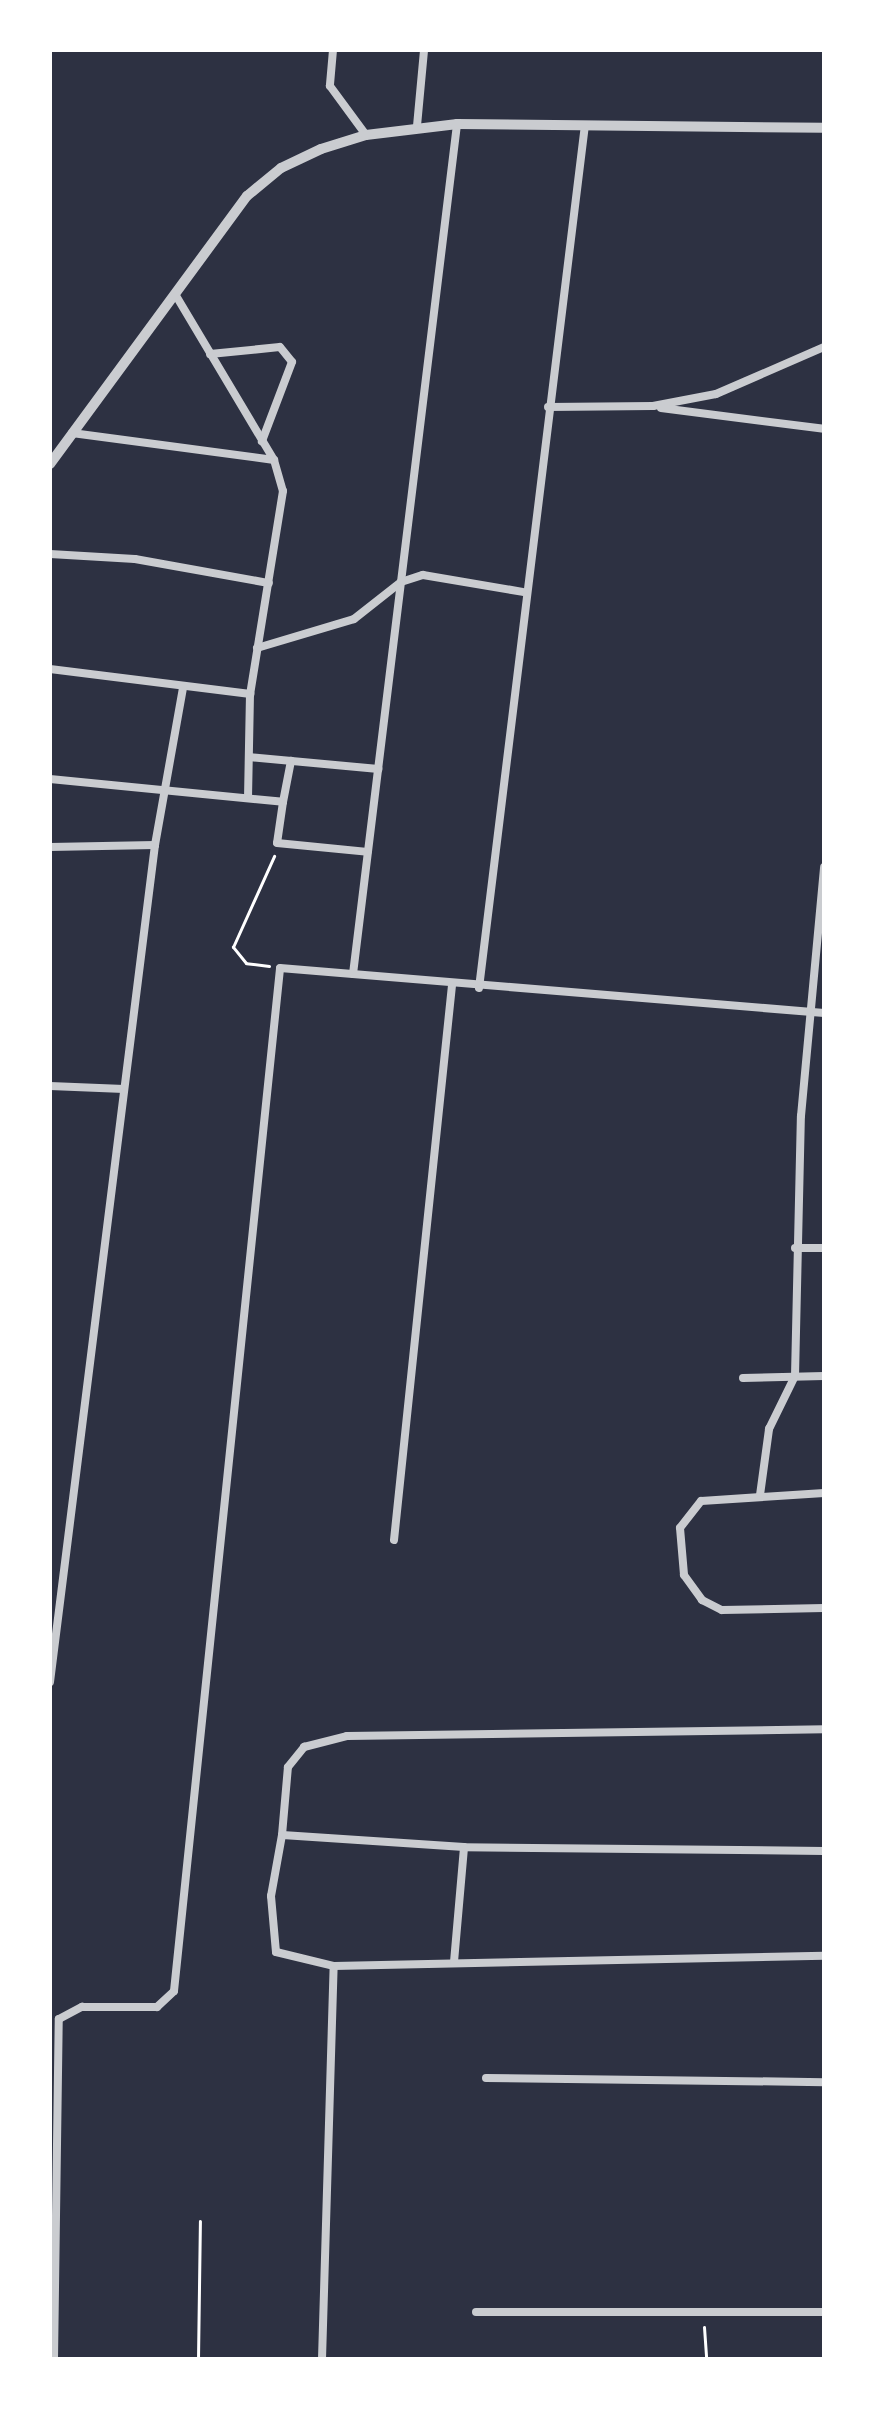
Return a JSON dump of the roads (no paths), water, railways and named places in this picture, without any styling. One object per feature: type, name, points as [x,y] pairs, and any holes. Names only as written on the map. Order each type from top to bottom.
[{"type":"street","points":[[333,50],[330,86],[366,135]]},
{"type":"street","points":[[417,126],[424,50]]},
{"type":"street","points":[[353,974],[457,124]]},
{"type":"street","points":[[479,988],[523,592],[585,125]]},
{"type":"street","points":[[50,464],[247,196],[281,168],[366,135],[417,126],[824,128]]},
{"type":"street","points":[[175,294],[274,460],[283,491],[250,694],[248,798]]},
{"type":"street","points":[[210,354],[280,347],[292,362],[262,441]]},
{"type":"street","points":[[653,406],[716,394],[824,347]]},
{"type":"street","points":[[713,416],[716,394]]},
{"type":"street","points":[[548,407],[653,406],[824,429]]},
{"type":"street","points":[[72,433],[274,460]]},
{"type":"street","points":[[50,554],[135,559],[269,583]]},
{"type":"street","points":[[257,648],[354,619],[401,582],[448,576],[523,592]]},
{"type":"street","points":[[50,669],[250,694]]},
{"type":"street","points":[[50,1682],[155,845],[183,688]]},
{"type":"street","points":[[249,757],[378,769]]},
{"type":"street","points":[[291,761],[277,843],[368,852]]},
{"type":"street","points":[[50,779],[166,793],[283,802]]},
{"type":"street","points":[[50,847],[155,845]]},
{"type":"street","points":[[760,1495],[769,1429],[795,1376],[795,1248],[824,867]]},
{"type":"street","points":[[54,2359],[54,2019],[82,2007],[157,2007],[168,2001],[280,968],[479,988],[824,1013]]},
{"type":"street","points":[[394,1540],[452,985]]},
{"type":"street","points":[[50,1086],[124,1089]]},
{"type":"street","points":[[795,1248],[824,1248]]},
{"type":"street","points":[[743,1378],[824,1376]]},
{"type":"street","points":[[824,1493],[701,1501],[685,1513],[684,1575],[702,1600],[722,1610],[824,1608]]},
{"type":"street","points":[[824,1729],[374,1734],[304,1747],[288,1767],[282,1835],[271,1896],[276,1952],[334,1966],[824,1956]]},
{"type":"street","points":[[282,1835],[464,1847],[824,1851]]},
{"type":"street","points":[[454,1962],[464,1847]]},
{"type":"street","points":[[322,2359],[334,1966]]},
{"type":"street","points":[[486,2078],[824,2082]]},
{"type":"street","points":[[476,2312],[824,2312]]}]
